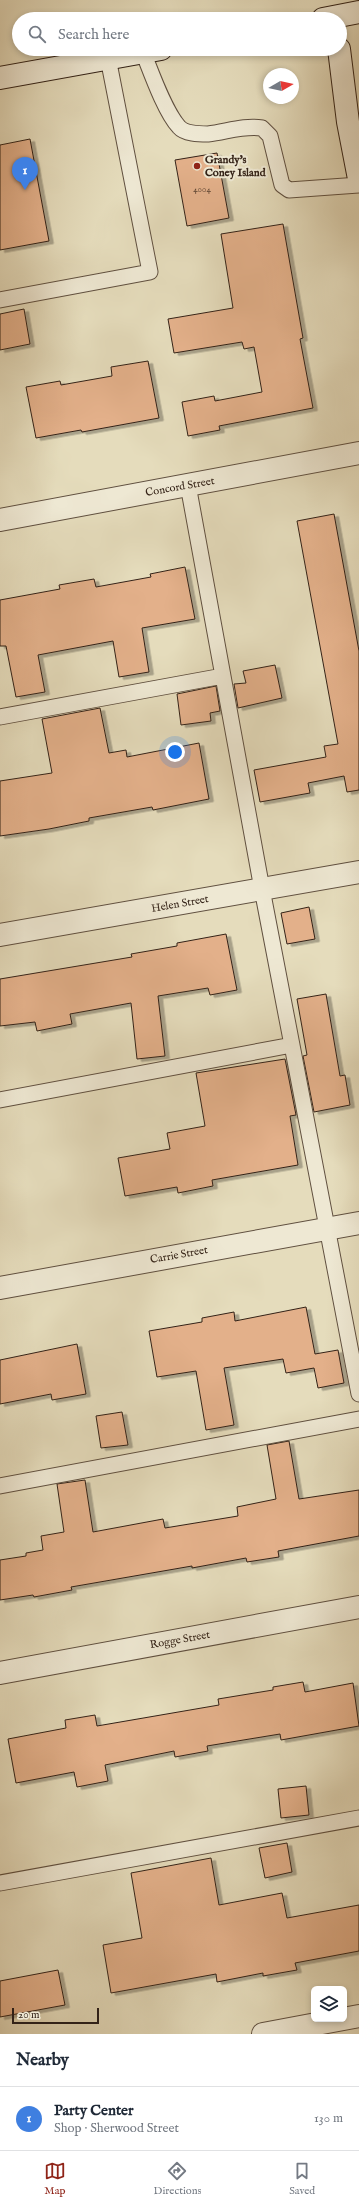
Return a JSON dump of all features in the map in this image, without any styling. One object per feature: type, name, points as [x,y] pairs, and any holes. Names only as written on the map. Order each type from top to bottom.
[{"type":"street","points":[[347,13],[359,12]]},
{"type":"street","points":[[0,78],[121,56]]},
{"type":"street","points":[[340,56],[348,122],[359,178]]},
{"type":"street","name":"Concord Street","points":[[0,520],[359,453]]},
{"type":"street","name":"Helen Street","points":[[0,935],[359,872]]},
{"type":"street","name":"Carrie Street","points":[[0,1288],[359,1223]]},
{"type":"street","name":"Rogge Street","points":[[0,1672],[359,1607]]},
{"type":"street","points":[[263,2034],[359,2016]]},
{"type":"lane","points":[[153,56],[171,116],[179,128],[192,133],[208,134],[244,127],[262,128],[270,136],[282,185],[289,190],[359,185]]},
{"type":"lane","points":[[0,300],[150,272],[108,58]]},
{"type":"lane","points":[[188,485],[262,890],[359,1394]]},
{"type":"lane","points":[[0,717],[223,676]]},
{"type":"lane","points":[[0,1100],[292,1046]]},
{"type":"lane","points":[[0,1486],[359,1419]]},
{"type":"lane","points":[[0,1883],[359,1818]]},
{"type":"building","points":[[30,139],[49,241],[0,250],[0,145]]},
{"type":"building","points":[[217,153],[229,218],[187,226],[175,160]]},
{"type":"building","points":[[283,224],[303,338],[300,339],[313,408],[219,426],[220,430],[188,436],[182,402],[214,396],[215,401],[262,392],[254,347],[244,349],[242,342],[174,353],[168,319],[233,308],[221,234]]},
{"type":"building","points":[[24,309],[30,344],[0,350],[0,314]]},
{"type":"building","points":[[148,361],[159,418],[82,432],[81,430],[36,438],[26,387],[60,381],[61,385],[112,376],[111,367]]},
{"type":"building","points":[[334,514],[359,651],[359,790],[347,792],[344,776],[308,783],[310,793],[260,802],[254,770],[326,757],[324,746],[338,744],[297,521]]},
{"type":"building","points":[[185,567],[195,619],[142,628],[149,672],[119,677],[113,641],[38,655],[45,692],[16,697],[6,646],[0,646],[0,600],[60,589],[59,585],[94,579],[96,587],[151,577],[150,574]]},
{"type":"building","points":[[275,665],[282,698],[238,708],[234,684],[246,683],[243,671]]},
{"type":"building","points":[[216,686],[220,711],[210,713],[211,721],[181,725],[177,694]]},
{"type":"building","points":[[100,708],[109,753],[126,750],[127,757],[199,743],[209,799],[153,810],[152,807],[89,818],[89,821],[49,829],[0,836],[0,781],[52,773],[42,719]]},
{"type":"building","points":[[309,907],[315,939],[287,944],[281,913]]},
{"type":"building","points":[[226,934],[237,990],[210,995],[208,988],[158,996],[165,1056],[137,1059],[131,1003],[70,1014],[72,1024],[37,1031],[35,1022],[0,1026],[0,979],[132,957],[131,954],[177,946],[177,943]]},
{"type":"building","points":[[326,994],[340,1076],[345,1075],[350,1105],[314,1112],[303,1056],[307,1055],[297,999]]},
{"type":"building","points":[[285,1059],[296,1115],[290,1116],[298,1165],[212,1180],[213,1186],[178,1193],[177,1187],[125,1196],[118,1158],[170,1149],[167,1133],[205,1126],[196,1073]]},
{"type":"building","points":[[306,1307],[315,1354],[338,1350],[344,1383],[318,1388],[314,1368],[286,1373],[283,1359],[224,1368],[234,1425],[206,1430],[196,1371],[157,1377],[149,1331],[202,1322],[202,1318],[234,1312],[235,1321]]},
{"type":"building","points":[[77,1344],[86,1394],[52,1400],[51,1394],[0,1404],[0,1360]]},
{"type":"building","points":[[122,1412],[128,1445],[101,1448],[96,1416]]},
{"type":"building","points":[[289,1441],[299,1499],[359,1490],[359,1536],[278,1551],[279,1557],[247,1562],[246,1558],[192,1568],[192,1566],[71,1587],[72,1590],[34,1597],[33,1595],[0,1600],[0,1560],[26,1556],[26,1553],[43,1550],[41,1536],[64,1532],[57,1484],[85,1480],[93,1532],[163,1519],[165,1528],[238,1516],[237,1507],[276,1499],[267,1445]]},
{"type":"building","points":[[303,1682],[305,1692],[353,1683],[359,1726],[281,1740],[280,1734],[207,1746],[208,1751],[175,1757],[174,1751],[105,1765],[108,1781],[77,1787],[74,1772],[16,1783],[8,1739],[66,1728],[65,1720],[95,1715],[97,1726],[219,1705],[218,1699],[273,1690],[273,1687]]},
{"type":"building","points":[[306,1786],[309,1815],[281,1818],[278,1789]]},
{"type":"building","points":[[287,1843],[292,1872],[265,1878],[259,1848]]},
{"type":"building","points":[[211,1858],[219,1905],[282,1893],[287,1918],[359,1905],[359,1951],[295,1963],[297,1970],[263,1976],[263,1973],[217,1982],[216,1974],[111,1993],[103,1945],[142,1938],[131,1873]]},
{"type":"building","points":[[58,1970],[65,2005],[0,2017],[0,1981]]},
{"type":"place","name":"Grandy's Coney Island","points":[[197,166]]},
{"type":"place","name":"Party Center","points":[[25,190]]}]
